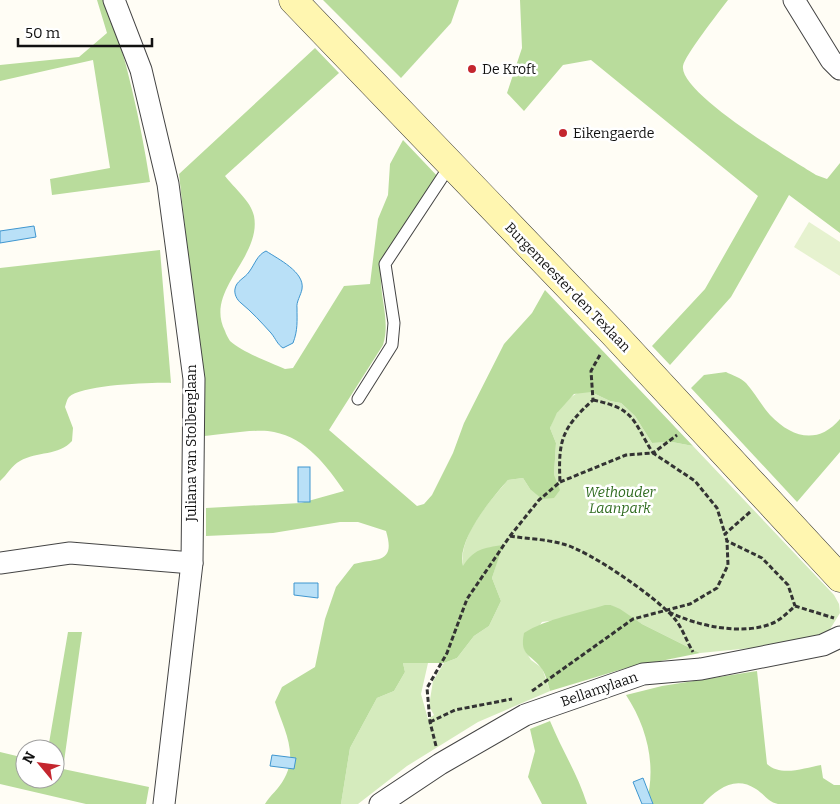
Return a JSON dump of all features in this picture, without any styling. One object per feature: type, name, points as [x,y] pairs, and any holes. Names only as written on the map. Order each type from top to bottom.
[{"type":"street","name":"Juliana van Stolberglaan","points":[[114,0],[141,70],[168,184],[194,379],[192,563],[164,804]]},
{"type":"street","name":"Burgemeester den Texlaan","points":[[293,0],[613,333],[840,578]]},
{"type":"street","points":[[794,0],[820,44],[840,69]]},
{"type":"street","points":[[0,563],[70,553],[192,563]]},
{"type":"street","name":"Bellamylaan","points":[[380,804],[440,764],[525,715],[643,674],[701,669],[822,645],[840,636]]},
{"type":"lane","points":[[358,399],[392,345],[394,323],[385,264],[451,164]]},
{"type":"path","points":[[593,400],[590,371],[613,333]]},
{"type":"path","points":[[530,692],[633,619],[690,604],[717,588],[728,565],[727,541],[717,508],[695,481],[653,453],[637,423],[623,408],[593,400]]},
{"type":"path","points":[[560,482],[559,461],[562,436],[572,419],[593,400]]},
{"type":"path","points":[[440,764],[430,722],[427,688],[448,653],[467,599],[510,536],[539,500],[560,482],[626,455],[653,453],[694,422]]},
{"type":"path","points":[[725,534],[766,499]]},
{"type":"path","points":[[510,536],[564,544],[635,586],[676,620],[701,669]]},
{"type":"path","points":[[727,541],[762,558],[788,585],[795,606]]},
{"type":"path","points":[[666,610],[684,619],[740,629],[774,622],[795,606]]},
{"type":"path","points":[[795,606],[840,619]]},
{"type":"path","points":[[430,722],[455,710],[513,699]]},
{"type":"green space","points":[[97,0],[106,0],[127,67],[150,182],[52,195],[50,179],[110,168],[93,60],[0,81],[0,65],[79,57],[107,33]]},
{"type":"green space","points":[[323,0],[459,0],[451,23],[401,78]]},
{"type":"green space","points":[[520,0],[728,0],[685,60],[683,66],[687,78],[699,92],[739,125],[816,175],[827,179],[840,163],[840,233],[789,195],[731,297],[670,365],[652,346],[705,289],[758,196],[591,60],[563,65],[524,111],[507,93],[522,48]]},
{"type":"green space","points":[[315,48],[339,73],[225,176],[246,200],[254,216],[254,231],[250,246],[227,288],[222,302],[221,316],[225,332],[230,341],[241,349],[285,369],[293,368],[344,286],[370,284],[378,219],[388,195],[390,164],[403,140],[441,180],[383,261],[381,282],[386,324],[383,345],[329,430],[417,506],[424,504],[432,495],[453,453],[464,423],[504,344],[532,313],[545,290],[693,446],[672,442],[652,443],[635,416],[621,403],[610,401],[591,392],[574,394],[557,413],[550,428],[556,443],[554,475],[560,490],[554,498],[542,499],[530,489],[523,478],[508,480],[484,509],[465,545],[462,556],[463,566],[471,556],[480,550],[503,545],[492,578],[501,601],[489,626],[474,636],[457,658],[444,663],[403,663],[405,672],[394,691],[377,698],[350,748],[341,804],[265,804],[284,779],[290,760],[288,740],[275,702],[282,687],[315,667],[325,619],[336,587],[354,564],[382,558],[388,549],[388,542],[386,531],[358,522],[340,522],[273,533],[206,536],[206,508],[301,503],[344,491],[315,454],[296,440],[285,435],[258,431],[204,436],[196,330],[179,174]]},
{"type":"green space","points":[[809,222],[840,242],[840,276],[794,247]]},
{"type":"green space","points":[[160,250],[171,383],[118,385],[76,393],[68,398],[65,407],[73,428],[72,441],[61,449],[20,461],[0,481],[0,268]]},
{"type":"green space","points":[[726,372],[746,383],[778,423],[796,433],[814,435],[823,433],[840,419],[840,452],[797,502],[691,388],[704,375]]},
{"type":"green space","name":"Wethouder Laanpark","points":[[583,391],[621,403],[635,416],[652,443],[672,442],[693,446],[834,595],[839,604],[840,613],[827,634],[793,644],[700,653],[642,624],[611,605],[563,619],[542,622],[524,649],[531,660],[542,668],[550,691],[478,722],[407,766],[358,804],[341,804],[350,748],[377,698],[394,691],[405,672],[403,663],[428,663],[421,694],[428,719],[434,715],[429,706],[433,681],[444,663],[457,658],[474,636],[489,626],[501,601],[492,578],[502,546],[463,567],[465,543],[476,520],[508,480],[523,478],[530,489],[554,475],[556,443],[550,428],[562,405],[577,393]]},
{"type":"green space","points":[[611,605],[620,609],[642,624],[700,653],[626,668],[550,691],[542,669],[527,654],[523,647],[524,633],[552,620]]},
{"type":"green space","points":[[68,632],[82,632],[65,755],[65,739],[50,739]]},
{"type":"green space","points":[[757,671],[767,764],[773,768],[786,771],[821,765],[823,778],[834,785],[840,785],[840,804],[778,804],[769,800],[756,789],[741,783],[720,789],[703,804],[646,804],[650,775],[648,747],[640,720],[626,695],[662,686]]},
{"type":"green space","points":[[550,721],[587,804],[542,804],[528,777],[535,751],[530,729]]},
{"type":"green space","points":[[0,752],[15,756],[15,787],[0,784]]},
{"type":"green space","points":[[65,769],[149,787],[146,804],[86,804],[22,789],[65,789]]},
{"type":"water","points":[[34,226],[36,237],[0,243],[0,231]]},
{"type":"water","points":[[266,251],[290,267],[302,283],[297,306],[295,338],[293,343],[283,348],[260,321],[238,300],[235,293],[237,284],[251,269],[260,255]]},
{"type":"water","points":[[298,467],[310,467],[310,502],[298,502]]},
{"type":"water","points":[[294,583],[318,583],[318,598],[294,595]]},
{"type":"water","points":[[272,755],[296,758],[294,769],[270,766]]},
{"type":"water","points":[[643,778],[653,804],[642,804],[633,782]]},
{"type":"place","name":"De Kroft","points":[[472,69]]},
{"type":"place","name":"Eikengaerde","points":[[563,133]]}]
